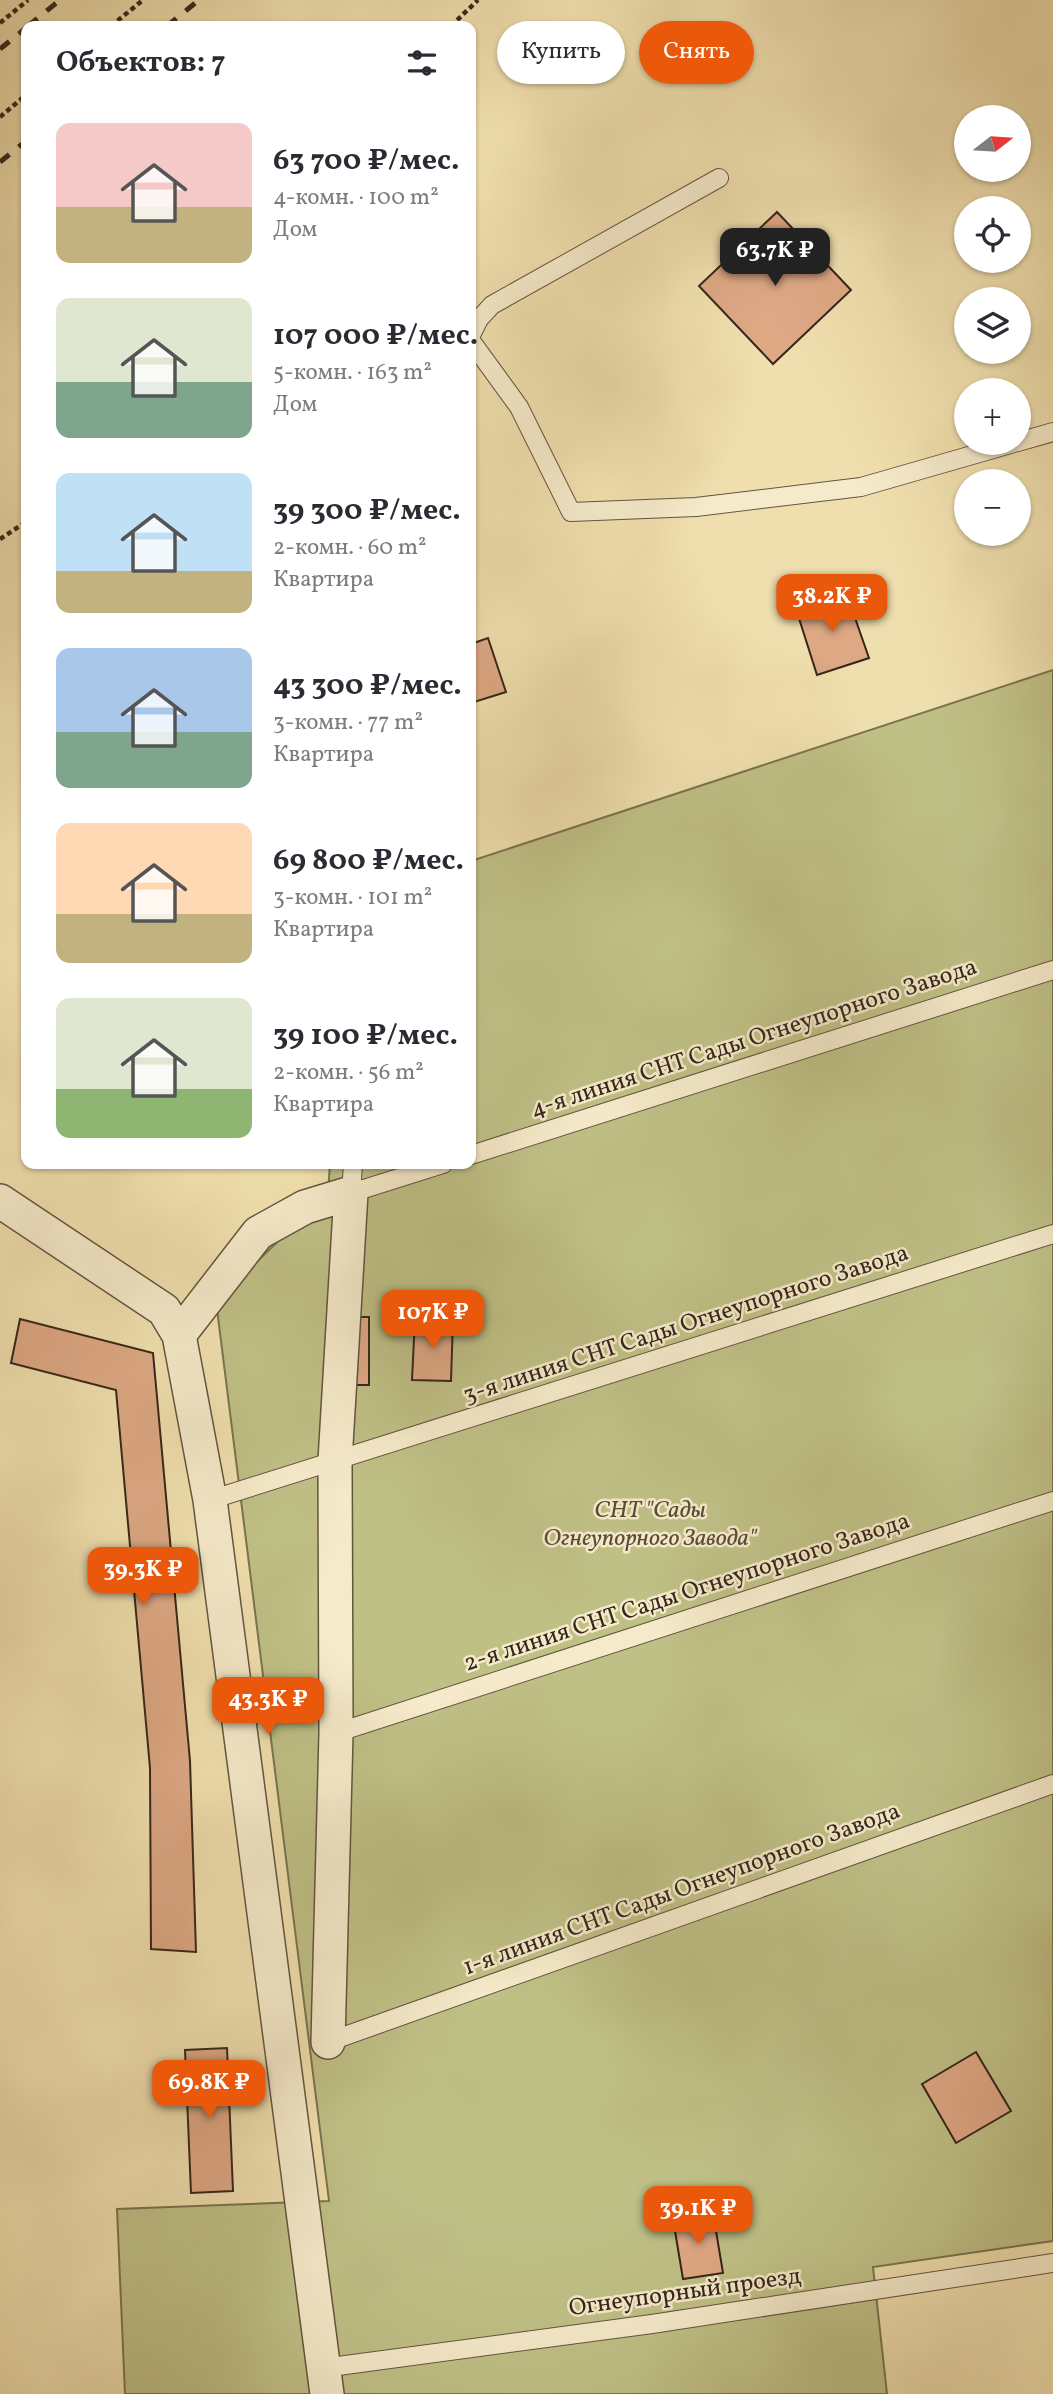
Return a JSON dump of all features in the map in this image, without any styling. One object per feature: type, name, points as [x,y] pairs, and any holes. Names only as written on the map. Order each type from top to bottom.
[{"type":"street","points":[[180,1335],[258,1233],[352,1178]]},
{"type":"street","points":[[328,2042],[336,1733],[335,1461],[352,1178]]},
{"type":"street","points":[[0,1201],[164,1310],[180,1335],[210,1500],[325,2381]]},
{"type":"lane","points":[[476,325],[492,305],[719,178]]},
{"type":"lane","points":[[476,348],[519,407],[571,512],[696,507],[861,487],[971,455]]},
{"type":"lane","points":[[1031,438],[1053,432]]},
{"type":"lane","name":"4-я линия СНТ Сады Огнеупорного Завода","points":[[476,1153],[1053,970]]},
{"type":"lane","points":[[352,1178],[410,1169]]},
{"type":"lane","name":"3-я линия СНТ Сады Огнеупорного Завода","points":[[210,1500],[1053,1234]]},
{"type":"lane","name":"2-я линия СНТ Сады Огнеупорного Завода","points":[[336,1733],[1053,1500]]},
{"type":"lane","name":"1-я линия СНТ Сады Огнеупорного Завода","points":[[328,2042],[1053,1784]]},
{"type":"lane","name":"Огнеупорный проезд","points":[[325,2381],[652,2324],[1053,2263]]},
{"type":"path","points":[[0,23],[28,0]]},
{"type":"path","points":[[117,21],[143,0]]},
{"type":"path","points":[[456,21],[478,0]]},
{"type":"path","points":[[0,117],[21,99]]},
{"type":"path","points":[[0,539],[21,525]]},
{"type":"green space","name":"СНТ \"Сады Огнеупорного Завода\"","points":[[1053,670],[1053,2241],[873,2267],[887,2394],[125,2394],[117,2209],[329,2201],[216,1301],[328,1193],[330,1169],[476,1169],[476,859]]},
{"type":"building","points":[[777,212],[851,290],[773,364],[699,286]]},
{"type":"building","points":[[846,592],[869,658],[817,675],[796,609]]},
{"type":"building","points":[[488,638],[506,692],[476,701],[476,642]]},
{"type":"building","points":[[345,1317],[369,1317],[369,1385],[345,1385]]},
{"type":"building","points":[[415,1318],[453,1319],[451,1381],[412,1380]]},
{"type":"building","points":[[20,1319],[153,1353],[190,1761],[196,1952],[151,1949],[150,1768],[116,1390],[11,1363]]},
{"type":"building","points":[[227,2048],[233,2191],[191,2193],[185,2050]]},
{"type":"building","points":[[976,2052],[1011,2111],[956,2143],[922,2084]]},
{"type":"building","points":[[713,2213],[723,2273],[683,2279],[673,2219]]},
{"type":"railway","points":[[34,21],[60,0]]},
{"type":"railway","points":[[173,21],[199,0]]},
{"type":"railway","points":[[0,49],[21,32]]},
{"type":"railway","points":[[0,162],[21,145]]}]
